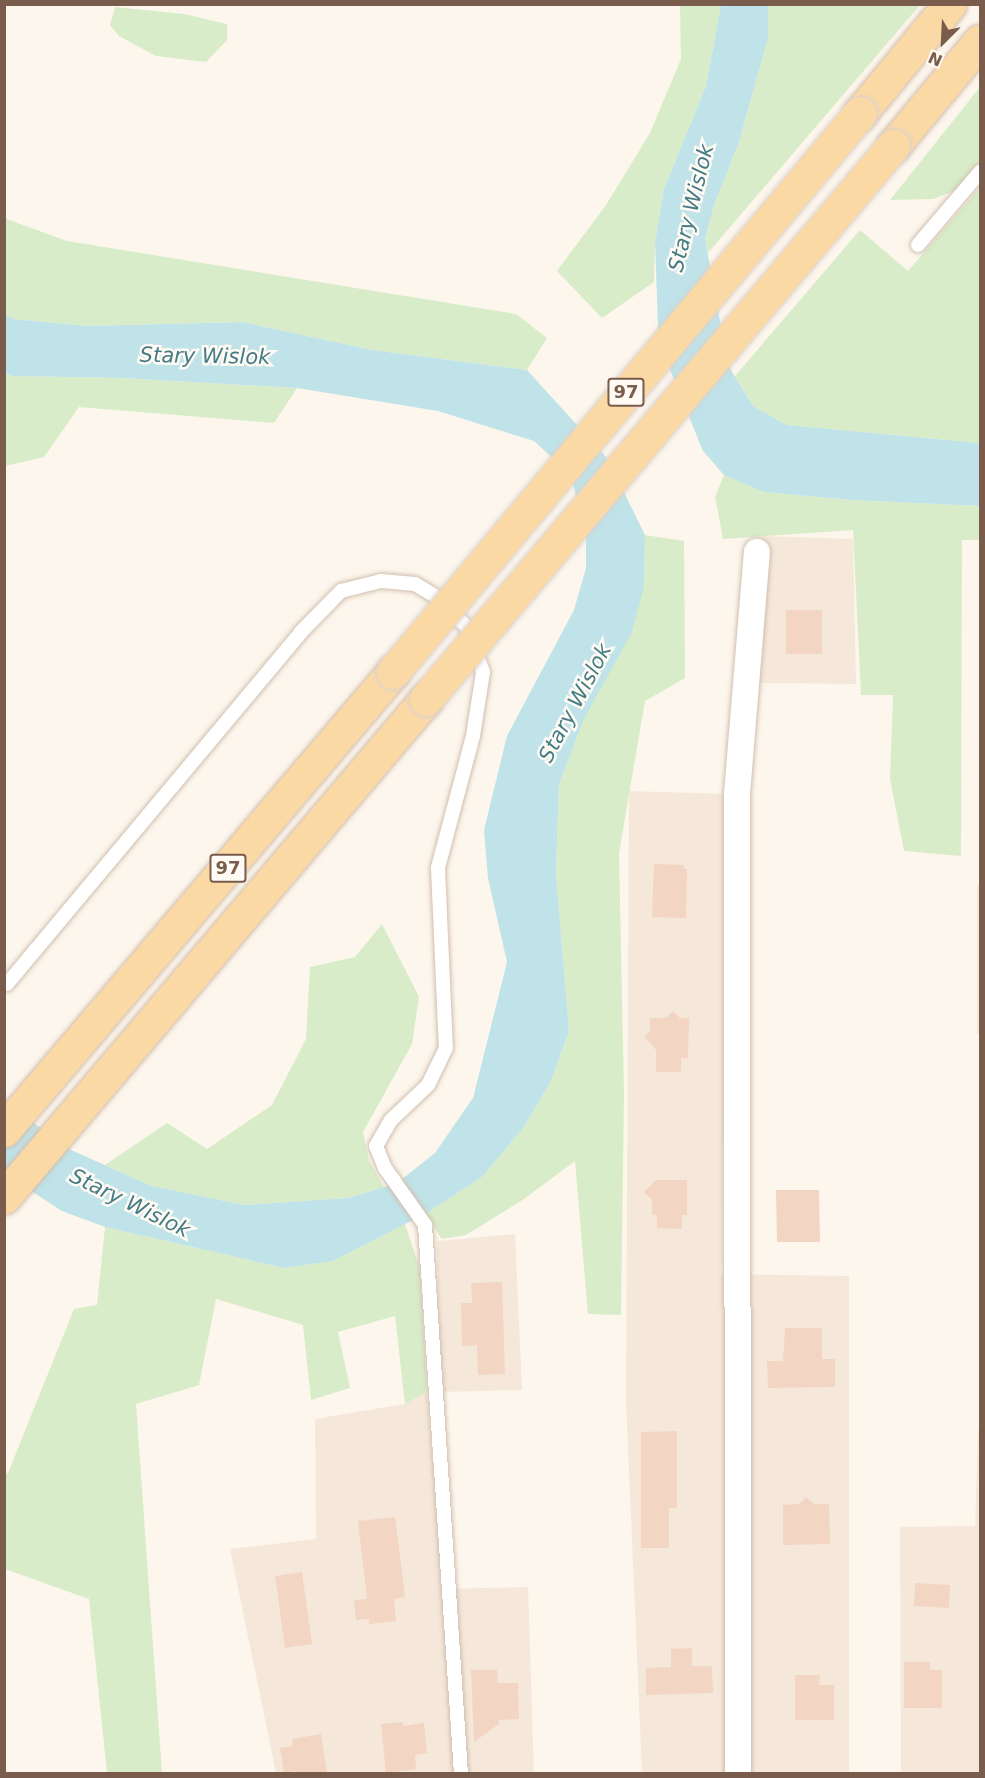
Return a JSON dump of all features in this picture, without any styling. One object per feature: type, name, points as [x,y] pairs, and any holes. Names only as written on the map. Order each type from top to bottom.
[{"type":"main road","name":"97","points":[[4,1130],[393,672],[950,4]]},
{"type":"main road","name":"97","points":[[4,1197],[981,41]]},
{"type":"street","points":[[738,1773],[737,794],[757,552]]},
{"type":"lane","points":[[918,245],[981,172]]},
{"type":"lane","points":[[7,984],[300,633],[341,591],[381,581],[415,584],[435,596],[466,626],[483,672],[473,736],[438,868],[446,1048],[428,1085],[391,1120],[376,1146],[385,1168],[425,1225],[461,1773]]},
{"type":"shaded area","points":[[762,536],[853,539],[856,684],[759,683]]},
{"type":"shaded area","points":[[629,791],[728,794],[721,1274],[849,1276],[849,1773],[642,1773],[626,1401]]},
{"type":"shaded area","points":[[977,885],[980,885],[980,1034],[977,1034]]},
{"type":"shaded area","points":[[515,1234],[522,1390],[440,1392],[437,1241]]},
{"type":"shaded area","points":[[427,1392],[442,1589],[528,1587],[534,1773],[276,1773],[230,1549],[316,1539],[315,1419],[405,1404]]},
{"type":"shaded area","points":[[978,1429],[980,1429],[980,1773],[901,1773],[900,1527],[975,1526]]},
{"type":"green space","points":[[680,5],[721,5],[706,86],[664,189],[655,242],[654,282],[602,318],[557,271],[606,205],[650,133],[681,59]]},
{"type":"green space","points":[[768,5],[920,5],[708,253],[705,240],[715,203],[739,142],[768,38]]},
{"type":"green space","points":[[115,7],[184,14],[227,24],[227,40],[206,62],[156,56],[119,36],[110,25]]},
{"type":"green space","points":[[980,87],[980,164],[957,190],[933,199],[890,200]]},
{"type":"green space","points":[[980,187],[980,443],[787,425],[753,406],[735,376],[860,230],[908,271]]},
{"type":"green space","points":[[4,218],[67,241],[516,314],[547,338],[527,370],[372,350],[243,322],[87,326],[13,319],[5,314]]},
{"type":"green space","points":[[4,373],[12,376],[122,378],[297,388],[274,423],[79,407],[44,457],[5,466]]},
{"type":"green space","points":[[724,475],[764,492],[851,500],[980,506],[980,540],[962,540],[961,856],[904,851],[890,779],[893,695],[861,695],[853,530],[723,539],[715,497]]},
{"type":"green space","points":[[645,535],[684,541],[685,678],[645,701],[619,853],[624,1094],[621,1315],[588,1314],[575,1161],[524,1199],[466,1235],[442,1239],[425,1214],[482,1177],[524,1127],[551,1081],[569,1031],[556,874],[559,784],[584,719],[644,586]]},
{"type":"green space","points":[[382,924],[419,997],[412,1044],[363,1132],[369,1161],[384,1187],[348,1198],[244,1205],[152,1186],[105,1165],[167,1123],[207,1149],[272,1105],[306,1039],[310,967],[355,957]]},
{"type":"green space","points":[[405,1224],[420,1269],[427,1392],[405,1404],[395,1316],[338,1332],[350,1388],[311,1400],[303,1325],[216,1299],[199,1385],[136,1404],[162,1773],[107,1773],[89,1599],[5,1569],[5,1475],[8,1473],[74,1309],[97,1305],[105,1227],[284,1268],[333,1261]]},
{"type":"water","name":"Stary Wislok","points":[[721,5],[768,5],[768,38],[739,142],[715,203],[705,239],[728,365],[753,406],[787,425],[980,443],[980,506],[851,500],[764,492],[724,475],[703,451],[670,370],[658,327],[655,242],[664,189],[706,86]]},
{"type":"water","name":"Stary Wislok","points":[[5,314],[13,319],[87,326],[243,322],[372,350],[527,370],[607,458],[645,535],[644,586],[632,632],[584,719],[559,784],[556,874],[569,1031],[551,1081],[524,1127],[482,1177],[425,1214],[333,1261],[284,1268],[105,1227],[62,1211],[5,1174],[4,1101],[71,1150],[152,1186],[244,1205],[348,1198],[397,1183],[435,1153],[473,1098],[507,962],[488,878],[484,830],[507,736],[574,610],[586,568],[586,539],[571,475],[534,441],[438,411],[297,388],[122,378],[12,376],[5,373]]},
{"type":"building","points":[[786,610],[822,610],[822,654],[786,654]]},
{"type":"building","points":[[654,864],[684,865],[684,869],[687,869],[686,918],[652,917]]},
{"type":"building","points":[[673,1011],[680,1018],[689,1018],[688,1058],[681,1058],[681,1072],[656,1072],[656,1050],[644,1036],[650,1031],[650,1018],[666,1018]]},
{"type":"building","points":[[656,1180],[687,1180],[687,1215],[682,1215],[682,1229],[657,1228],[657,1215],[652,1214],[652,1200],[644,1192]]},
{"type":"building","points":[[776,1190],[819,1190],[820,1242],[777,1242]]},
{"type":"building","points":[[502,1282],[505,1374],[478,1375],[477,1345],[462,1346],[461,1303],[472,1303],[471,1283]]},
{"type":"building","points":[[785,1328],[822,1328],[822,1359],[835,1359],[835,1387],[768,1388],[767,1361],[783,1361]]},
{"type":"building","points":[[677,1431],[677,1508],[669,1508],[669,1548],[641,1548],[641,1432]]},
{"type":"building","points":[[806,1497],[814,1504],[829,1504],[830,1544],[783,1545],[783,1505],[799,1504]]},
{"type":"building","points":[[395,1517],[405,1597],[394,1599],[396,1621],[369,1624],[369,1619],[356,1620],[354,1600],[367,1599],[358,1521]]},
{"type":"building","points":[[302,1572],[312,1644],[285,1648],[275,1576]]},
{"type":"building","points":[[915,1583],[950,1585],[949,1608],[914,1606]]},
{"type":"building","points":[[692,1648],[692,1666],[712,1666],[713,1693],[646,1695],[646,1668],[671,1667],[671,1649]]},
{"type":"building","points":[[904,1662],[930,1662],[930,1670],[942,1670],[942,1708],[904,1708]]},
{"type":"building","points":[[471,1670],[497,1670],[498,1683],[518,1683],[519,1719],[499,1720],[499,1724],[474,1742]]},
{"type":"building","points":[[795,1675],[820,1675],[819,1685],[834,1685],[834,1720],[795,1720]]},
{"type":"building","points":[[403,1722],[403,1726],[424,1723],[427,1753],[415,1755],[416,1769],[386,1773],[381,1724]]},
{"type":"building","points":[[321,1734],[327,1773],[297,1773],[296,1771],[284,1773],[280,1748],[293,1746],[292,1739]]}]
